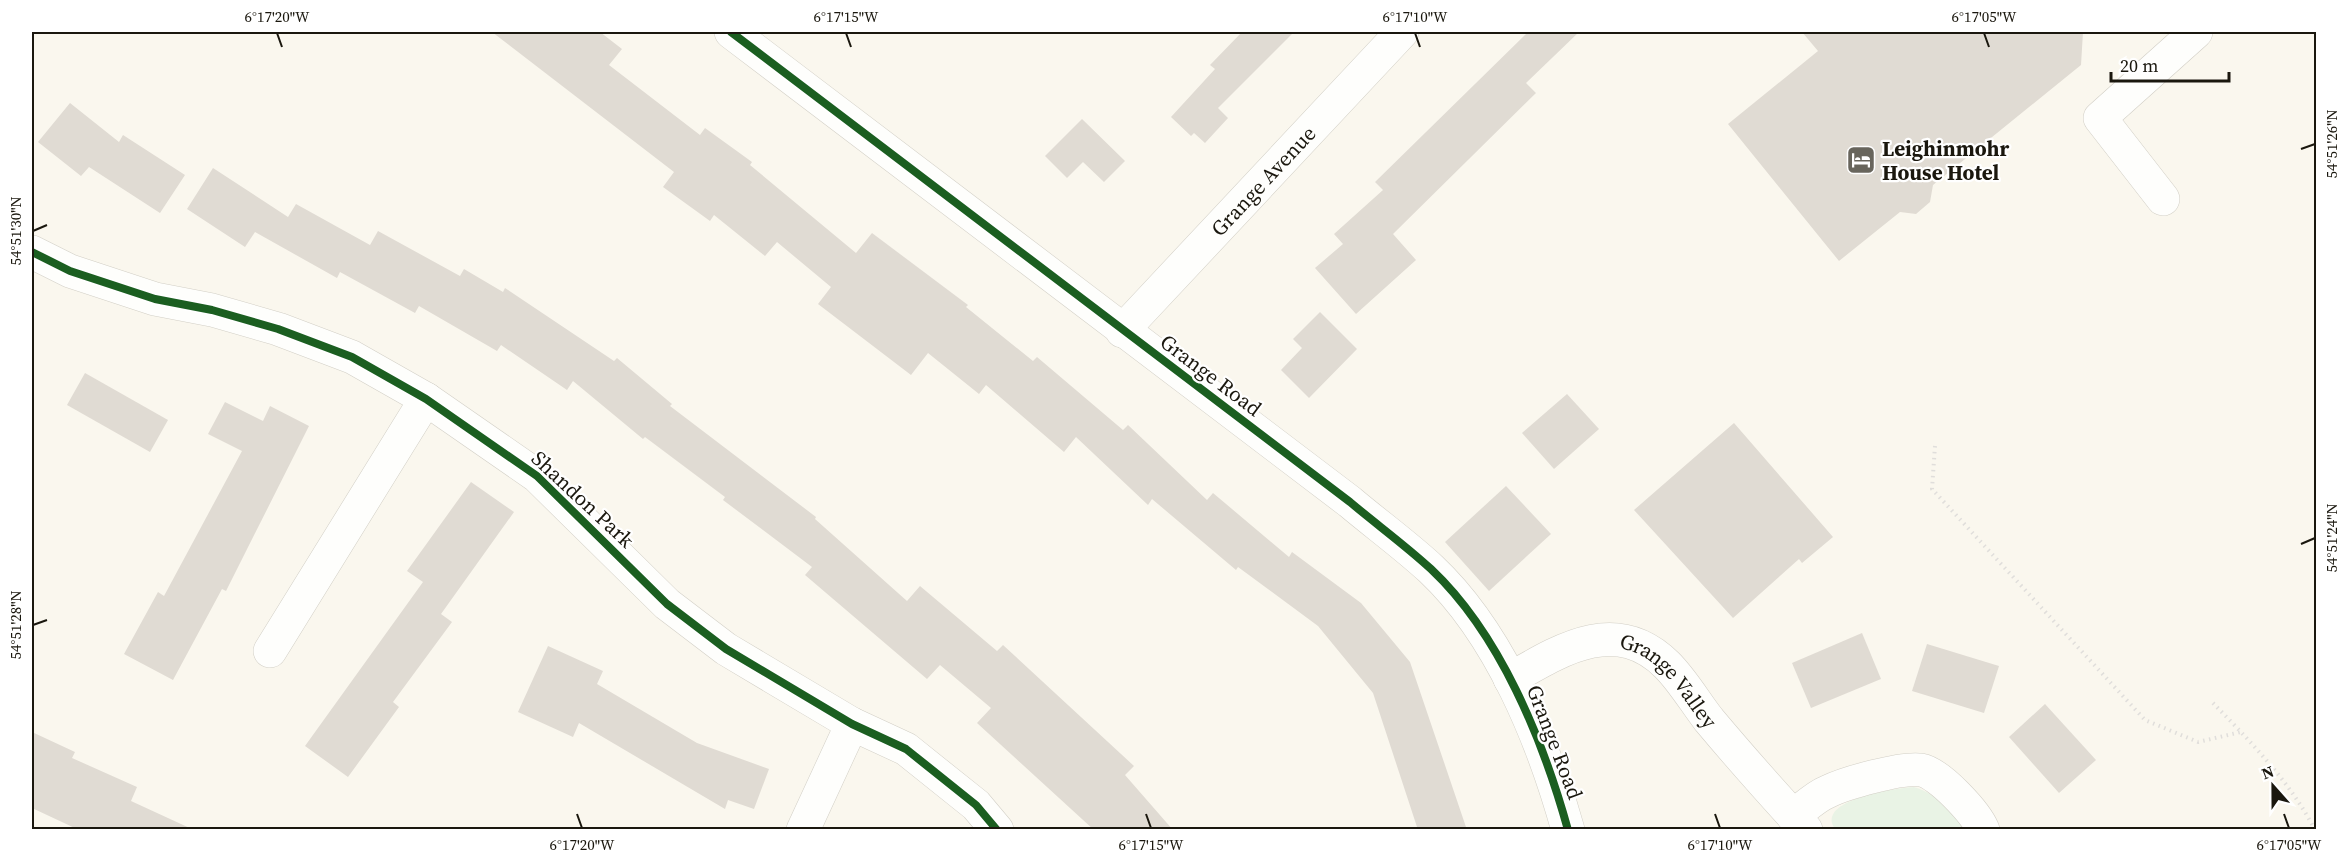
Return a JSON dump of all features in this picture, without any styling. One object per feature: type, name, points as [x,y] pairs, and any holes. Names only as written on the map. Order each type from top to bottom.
[{"type":"street","name":"Grange Road","points":[[731,32],[1350,502],[1431,570],[1473,617],[1510,679],[1555,784],[1568,830]]},
{"type":"street","name":"Grange Avenue","points":[[1122,331],[1402,32]]},
{"type":"street","points":[[2163,199],[2100,118],[2196,32]]},
{"type":"street","name":"Shandon Park","points":[[32,252],[70,271],[155,299],[212,310],[278,328],[352,357],[426,399],[537,476],[667,604],[726,649],[852,724],[906,749],[976,805],[997,830]]},
{"type":"street","points":[[270,651],[426,399]]},
{"type":"street","name":"Grange Valley","points":[[1510,679],[1546,658],[1582,642],[1614,639],[1641,644],[1668,666],[1709,720],[1800,823],[1826,792],[1884,774],[1922,770],[1952,790],[1979,821],[1983,830]]},
{"type":"street","points":[[803,830],[852,724]]},
{"type":"path","points":[[1935,446],[1932,489],[2145,720],[2198,741],[2241,732]]},
{"type":"path","points":[[2213,703],[2241,732],[2305,809],[2315,830]]},
{"type":"green space","points":[[1914,787],[1930,794],[1943,804],[1965,829],[1835,829],[1832,819],[1836,810],[1846,803],[1876,793]]},
{"type":"building","points":[[492,32],[600,32],[622,49],[609,65],[700,135],[705,128],[752,162],[750,165],[856,253],[872,233],[968,305],[966,307],[1033,361],[1037,357],[1123,430],[1128,425],[1207,500],[1213,493],[1289,557],[1292,552],[1361,603],[1410,662],[1467,830],[1418,830],[1373,693],[1318,626],[1238,567],[1236,570],[1152,499],[1148,505],[1076,437],[1064,452],[986,385],[979,394],[928,353],[911,375],[818,304],[831,287],[777,242],[765,256],[714,215],[710,221],[663,187],[674,172]]},
{"type":"building","points":[[1242,32],[1294,32],[1218,108],[1228,118],[1205,143],[1194,133],[1191,136],[1171,117],[1215,69],[1210,65]]},
{"type":"building","points":[[1528,32],[1579,32],[1526,83],[1536,93],[1393,234],[1416,260],[1356,314],[1315,268],[1343,244],[1334,234],[1383,190],[1375,182]]},
{"type":"building","name":"Leighinmohr House Hotel","points":[[1802,32],[2083,32],[2081,65],[1933,185],[1930,202],[1916,214],[1900,212],[1839,261],[1728,124],[1818,51]]},
{"type":"building","points":[[70,103],[119,142],[123,135],[185,175],[160,213],[89,167],[81,176],[38,142]]},
{"type":"building","points":[[1082,119],[1125,161],[1104,182],[1083,162],[1067,178],[1045,156]]},
{"type":"building","points":[[213,168],[288,217],[296,204],[370,245],[378,231],[460,276],[464,269],[503,292],[505,288],[614,361],[617,358],[672,404],[670,406],[816,517],[815,519],[907,601],[920,586],[997,651],[1003,645],[1134,766],[1125,775],[1173,830],[1094,830],[977,723],[991,708],[940,665],[927,679],[805,575],[812,567],[723,500],[725,497],[645,437],[643,439],[573,381],[567,390],[501,345],[497,351],[419,306],[415,313],[340,272],[337,278],[255,232],[245,247],[187,209]]},
{"type":"building","points":[[1320,312],[1357,349],[1309,398],[1281,370],[1302,348],[1293,339]]},
{"type":"building","points":[[85,373],[168,420],[150,452],[67,405]]},
{"type":"building","points":[[1567,394],[1599,429],[1554,469],[1522,433]]},
{"type":"building","points":[[225,402],[263,421],[270,406],[309,426],[226,591],[222,589],[173,680],[124,654],[158,592],[164,596],[242,451],[208,434]]},
{"type":"building","points":[[1734,423],[1833,537],[1802,563],[1799,559],[1733,618],[1634,510]]},
{"type":"building","points":[[471,482],[514,512],[441,614],[452,622],[393,702],[399,707],[348,777],[305,746],[423,582],[407,571]]},
{"type":"building","points":[[1506,486],[1551,534],[1489,591],[1445,542]]},
{"type":"building","points":[[1862,633],[1881,679],[1811,708],[1792,663]]},
{"type":"building","points":[[1927,644],[1999,666],[1984,713],[1912,691]]},
{"type":"building","points":[[548,646],[603,671],[597,684],[697,743],[769,769],[754,809],[728,800],[725,809],[579,723],[573,737],[518,712]]},
{"type":"building","points":[[2045,704],[2096,760],[2059,793],[2009,737]]},
{"type":"building","points":[[32,732],[75,752],[72,758],[137,787],[131,801],[194,830],[79,830],[32,808]]},
{"type":"cycle path","points":[[731,32],[1350,502],[1431,569],[1456,595],[1478,625],[1516,690],[1546,760],[1568,830]]},
{"type":"cycle path","points":[[32,252],[70,271],[155,299],[212,310],[278,329],[352,357],[426,399],[537,476],[667,604],[726,649],[852,724],[906,749],[976,805],[997,830]]},
{"type":"place","name":"Leighinmohr House Hotel","points":[[1861,160]]}]
